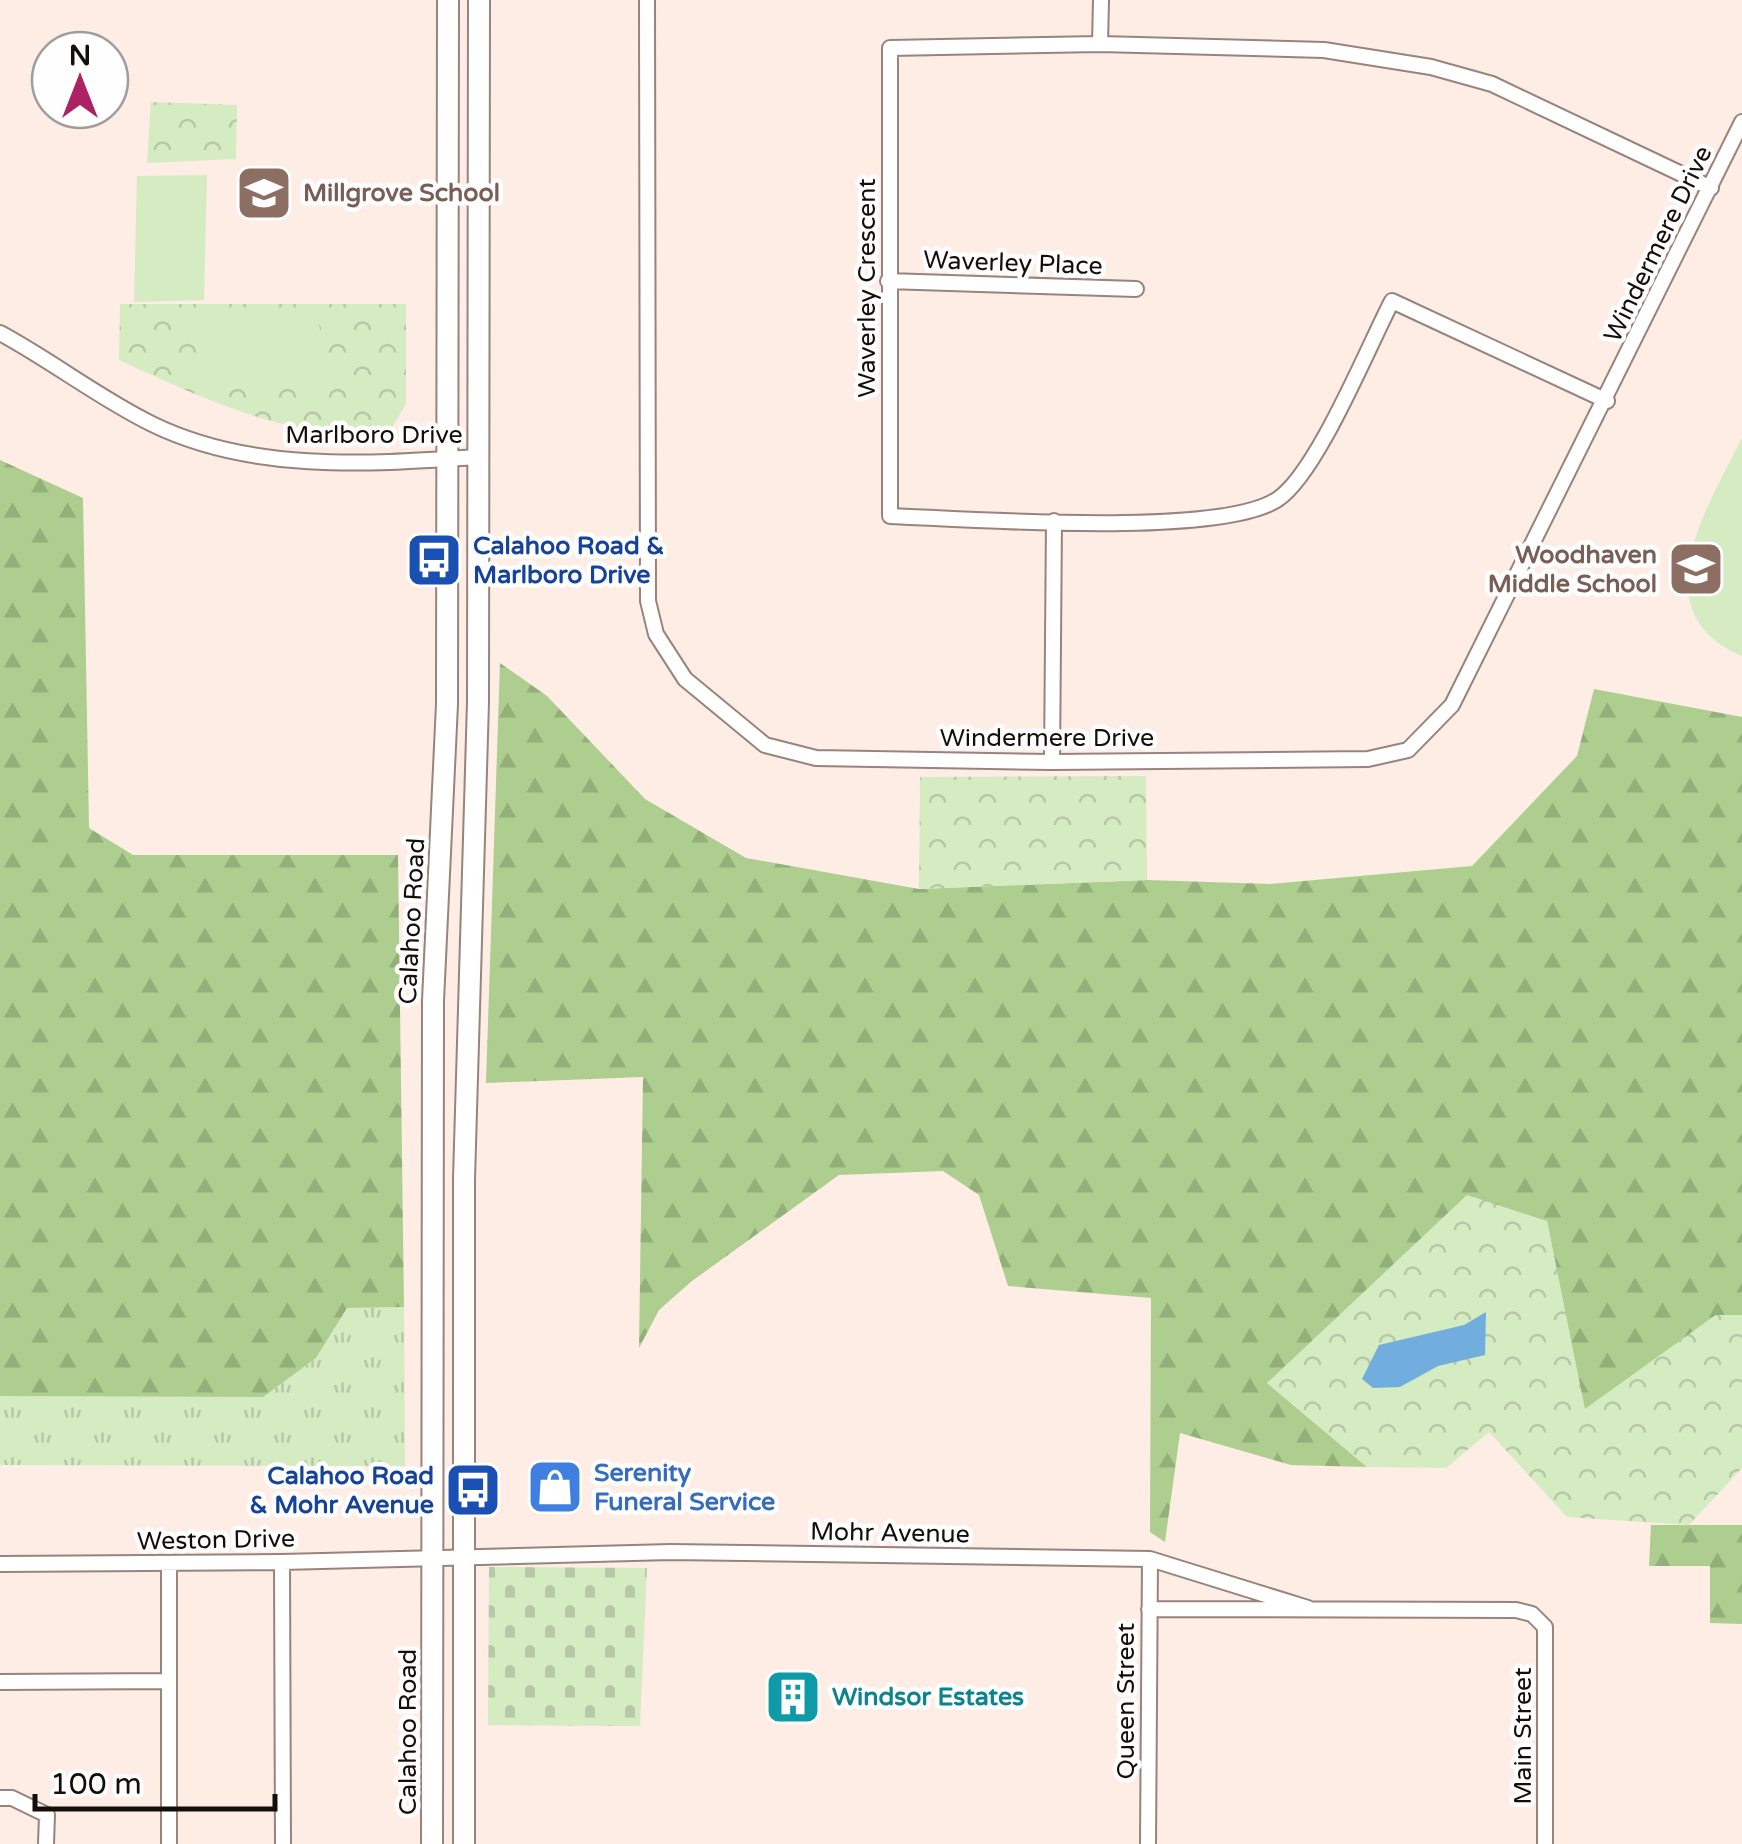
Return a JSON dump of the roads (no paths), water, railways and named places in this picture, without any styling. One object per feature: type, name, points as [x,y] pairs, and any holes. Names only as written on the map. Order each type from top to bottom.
[{"type":"main road","name":"Calahoo Road","points":[[432,1844],[433,1001],[446,704],[448,0]]},
{"type":"main road","points":[[464,1844],[466,1007],[478,702],[480,0]]},
{"type":"street","name":"Windermere Drive","points":[[647,0],[648,601],[656,634],[685,679],[764,745],[816,758],[1052,762],[1368,759],[1408,750],[1452,705],[1608,401],[1742,122]]},
{"type":"street","points":[[1100,0],[1100,44]]},
{"type":"street","name":"Waverley Crescent","points":[[1608,401],[1392,301],[1303,475],[1278,500],[1225,519],[1054,521],[890,516],[890,48],[1100,44],[1324,50],[1431,67],[1492,84],[1711,188]]},
{"type":"street","name":"Waverley Place","points":[[888,282],[1136,289]]},
{"type":"street","name":"Marlboro Drive","points":[[0,333],[110,402],[206,445],[284,460],[478,457]]},
{"type":"street","points":[[1052,762],[1054,521]]},
{"type":"street","name":"Mohr Avenue","points":[[464,1556],[658,1552],[1150,1559],[1308,1608]]},
{"type":"street","name":"Weston Drive","points":[[0,1564],[464,1556]]},
{"type":"street","name":"Queen Street","points":[[1148,1844],[1150,1559]]},
{"type":"street","points":[[282,1562],[283,1844]]},
{"type":"street","points":[[168,1564],[169,1844]]},
{"type":"street","name":"Mohr Avenue","points":[[1149,1609],[1516,1610],[1532,1614],[1546,1627]]},
{"type":"street","name":"Main Street","points":[[1546,1627],[1546,1844]]},
{"type":"street","points":[[0,1682],[169,1681]]},
{"type":"street","points":[[0,1798],[12,1798],[47,1815],[46,1844]]},
{"type":"water","points":[[1486,1312],[1485,1355],[1438,1366],[1400,1387],[1373,1388],[1362,1379],[1379,1345],[1464,1325]]},
{"type":"place","name":"Millgrove School","points":[[264,193]]},
{"type":"place","name":"Calahoo Road & Marlboro Drive","points":[[434,560]]},
{"type":"place","name":"Woodhaven Middle School","points":[[1696,569]]},
{"type":"place","name":"Serenity Funeral Service","points":[[555,1487]]},
{"type":"place","name":"Calahoo Road & Mohr Avenue","points":[[473,1490]]},
{"type":"place","name":"Windsor Estates","points":[[793,1697]]}]
